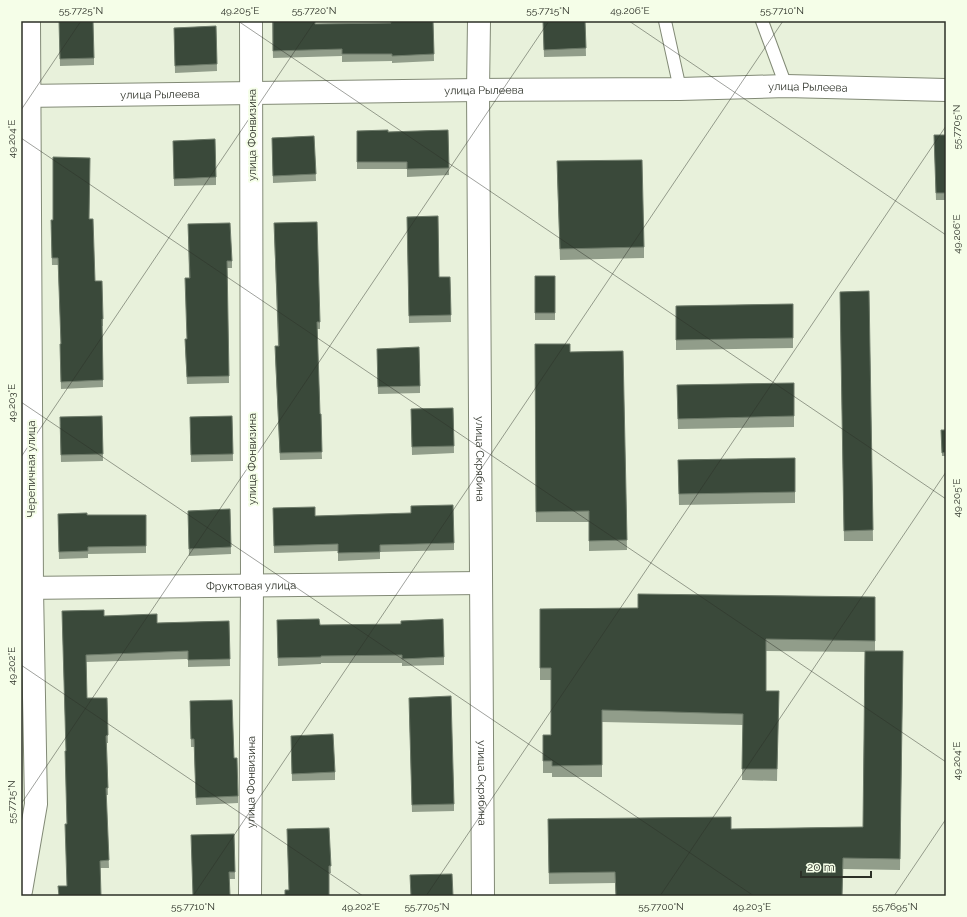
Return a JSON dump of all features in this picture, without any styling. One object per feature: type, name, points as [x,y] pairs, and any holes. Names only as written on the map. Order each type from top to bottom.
[{"type":"street","name":"Черепичная улица","points":[[21,891],[36,804],[27,589],[25,96],[29,21]]},
{"type":"street","name":"улица Фонвизина","points":[[250,896],[252,586],[251,21]]},
{"type":"street","name":"улица Скрябина","points":[[479,21],[478,90],[483,896]]},
{"type":"street","name":"улица Рылеева","points":[[25,96],[680,89],[786,86],[946,90]]},
{"type":"street","name":"Фруктовая улица","points":[[27,589],[481,583]]},
{"type":"lane","points":[[665,21],[680,89]]},
{"type":"lane","points":[[762,21],[786,86]]},
{"type":"building","points":[[59,21],[93,21],[94,58],[60,59]]},
{"type":"building","points":[[273,21],[315,21],[315,24],[433,21],[434,54],[392,56],[392,54],[342,54],[342,49],[273,51]]},
{"type":"building","points":[[543,21],[585,21],[586,48],[544,50]]},
{"type":"building","points":[[216,26],[217,64],[175,66],[174,28]]},
{"type":"building","points":[[388,130],[388,132],[448,130],[449,168],[407,169],[407,162],[357,162],[357,131]]},
{"type":"building","points":[[934,135],[946,135],[946,193],[936,193]]},
{"type":"building","points":[[314,136],[316,174],[273,176],[272,138]]},
{"type":"building","points":[[215,139],[216,177],[174,179],[173,141]]},
{"type":"building","points":[[53,157],[90,158],[89,219],[93,219],[95,281],[102,281],[103,380],[61,382],[58,258],[52,258],[51,220],[53,220]]},
{"type":"building","points":[[642,160],[644,247],[560,249],[557,161]]},
{"type":"building","points":[[438,216],[439,277],[450,277],[451,315],[409,316],[407,217]]},
{"type":"building","points":[[317,222],[320,322],[317,322],[322,452],[280,453],[275,346],[279,346],[274,223]]},
{"type":"building","points":[[230,223],[232,261],[227,261],[229,376],[187,377],[185,339],[187,339],[185,278],[190,278],[188,224]]},
{"type":"building","points":[[535,276],[555,276],[555,313],[535,313]]},
{"type":"building","points":[[869,291],[873,530],[844,531],[840,292]]},
{"type":"building","points":[[793,304],[793,338],[676,340],[676,306]]},
{"type":"building","points":[[535,344],[570,344],[570,352],[623,351],[627,540],[589,541],[589,511],[536,512]]},
{"type":"building","points":[[419,347],[420,386],[378,387],[377,349]]},
{"type":"building","points":[[794,383],[794,416],[678,419],[677,385]]},
{"type":"building","points":[[453,408],[454,446],[412,447],[411,409]]},
{"type":"building","points":[[102,416],[103,454],[61,455],[60,417]]},
{"type":"building","points":[[232,416],[233,454],[191,455],[190,417]]},
{"type":"building","points":[[941,430],[946,430],[946,452],[942,453]]},
{"type":"building","points":[[795,458],[795,492],[679,494],[678,460]]},
{"type":"building","points":[[453,505],[454,543],[380,545],[380,552],[338,553],[338,544],[274,546],[273,508],[315,507],[315,516],[411,513],[411,506]]},
{"type":"building","points":[[230,509],[231,547],[189,549],[188,511]]},
{"type":"building","points":[[87,513],[87,515],[146,515],[146,546],[88,547],[88,551],[59,552],[58,514]]},
{"type":"building","points":[[638,594],[875,597],[875,641],[766,639],[766,691],[779,691],[777,769],[742,769],[743,714],[602,710],[602,765],[552,766],[552,761],[543,761],[543,735],[551,735],[551,668],[540,668],[540,609],[638,608]]},
{"type":"building","points":[[104,610],[104,616],[157,614],[157,623],[229,621],[230,659],[188,660],[188,651],[86,655],[87,698],[107,698],[108,735],[106,736],[108,788],[106,788],[109,860],[100,861],[101,896],[59,896],[58,886],[67,886],[65,824],[67,824],[66,751],[62,611]]},
{"type":"building","points":[[319,619],[320,625],[401,624],[401,621],[443,619],[444,657],[402,659],[402,655],[278,658],[277,620]]},
{"type":"building","points":[[865,651],[903,651],[900,859],[843,858],[842,896],[616,896],[615,872],[549,873],[548,819],[731,817],[731,829],[863,827]]},
{"type":"building","points":[[451,696],[454,804],[412,805],[409,698]]},
{"type":"building","points":[[232,700],[234,758],[237,758],[238,796],[196,798],[194,739],[191,739],[190,701]]},
{"type":"building","points":[[333,734],[335,772],[292,774],[291,736]]},
{"type":"building","points":[[329,828],[331,866],[329,866],[329,896],[285,896],[285,890],[289,890],[287,829]]},
{"type":"building","points":[[234,834],[235,872],[229,872],[230,896],[193,896],[191,835]]},
{"type":"building","points":[[452,874],[453,896],[411,896],[410,875]]}]
